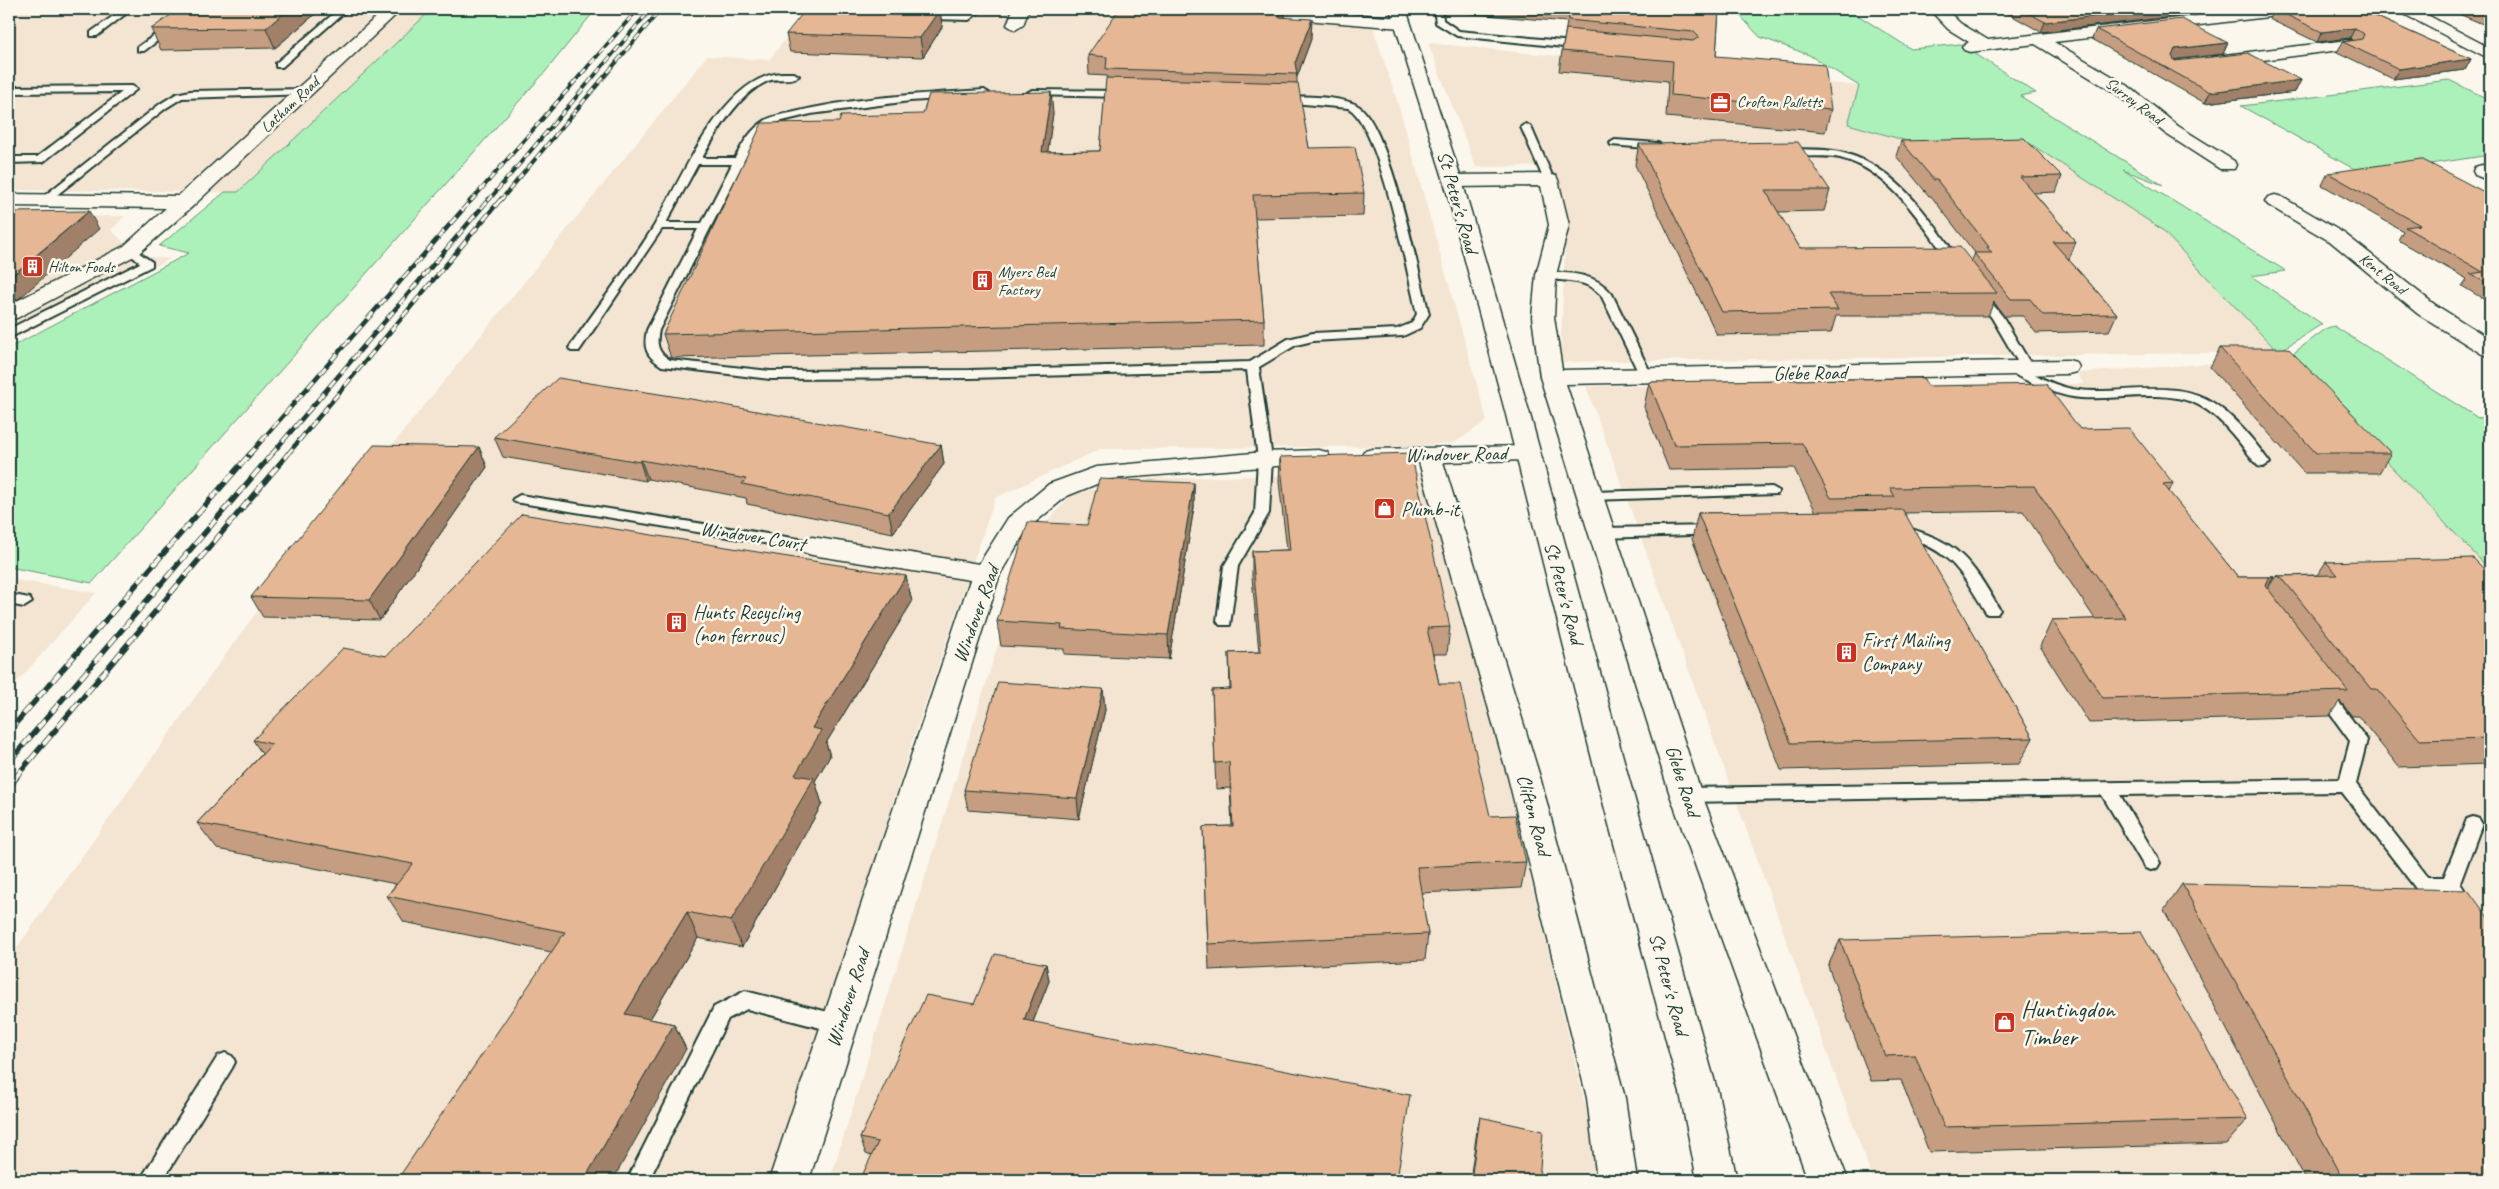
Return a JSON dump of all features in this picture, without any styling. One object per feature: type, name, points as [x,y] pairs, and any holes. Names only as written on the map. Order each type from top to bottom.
[{"type":"street","name":"Latham Road","points":[[9,312],[131,250],[186,202],[394,9]]},
{"type":"street","points":[[1015,26],[1022,9]]},
{"type":"street","points":[[1233,9],[1400,16]]},
{"type":"street","points":[[1937,9],[1978,46],[2213,20],[2294,9]]},
{"type":"street","points":[[2405,9],[2490,54]]},
{"type":"street","points":[[2148,13],[2170,24]]},
{"type":"street","name":"St Peter's Road","points":[[1400,16],[1434,116],[1453,181],[1699,1093],[1717,1180]]},
{"type":"street","points":[[2213,20],[2238,32]]},
{"type":"street","name":"Surrey Road","points":[[2039,40],[2121,89],[2172,130],[2227,164]]},
{"type":"street","points":[[2254,41],[2279,53]]},
{"type":"street","points":[[2196,63],[2349,45]]},
{"type":"street","points":[[1453,181],[1549,180]]},
{"type":"street","name":"Glebe Road","points":[[1549,180],[1559,225],[1546,275],[1543,317],[1552,377],[1686,795],[1828,1180]]},
{"type":"street","points":[[9,200],[186,202]]},
{"type":"street","name":"Kent Road","points":[[2275,201],[2338,238],[2426,309],[2490,349]]},
{"type":"street","name":"Glebe Road","points":[[1552,377],[2068,367]]},
{"type":"street","name":"Windover Road","points":[[789,1180],[986,574],[1017,524],[1058,490],[1105,472],[1265,459],[1527,453]]},
{"type":"street","name":"Clifton Road","points":[[1429,455],[1524,777],[1606,1098],[1617,1180]]},
{"type":"street","name":"Windover Court","points":[[812,546],[986,574]]},
{"type":"lane","points":[[94,34],[128,9]]},
{"type":"lane","points":[[141,49],[196,9]]},
{"type":"lane","points":[[279,65],[344,9]]},
{"type":"lane","points":[[932,16],[969,17],[979,9]]},
{"type":"lane","points":[[1438,9],[1439,21],[1457,32],[1593,47]]},
{"type":"lane","points":[[575,348],[659,226],[695,161],[724,116],[750,90],[770,78],[794,76]]},
{"type":"lane","points":[[9,90],[132,89],[39,160],[9,160]]},
{"type":"lane","points":[[44,200],[163,106],[179,96],[212,92],[305,92]]},
{"type":"lane","points":[[1000,93],[960,93],[910,98],[789,116],[771,121],[757,131],[748,142],[704,226],[653,330],[650,343],[656,357],[666,363],[770,375],[970,374],[1253,366],[1292,342],[1313,337],[1399,333],[1416,325],[1422,314],[1380,154],[1364,116],[1355,108],[1319,100],[1270,99]]},
{"type":"lane","points":[[1019,93],[1134,94]]},
{"type":"lane","points":[[1526,127],[1549,180]]},
{"type":"lane","points":[[1615,144],[1674,146]]},
{"type":"lane","points":[[1774,152],[1844,156],[1875,169],[1890,181],[1997,317],[2020,368],[2044,386],[2079,394],[2166,394],[2192,399],[2211,407],[2263,463]]},
{"type":"lane","points":[[695,161],[738,161]]},
{"type":"lane","points":[[659,226],[704,226]]},
{"type":"lane","points":[[9,334],[148,264],[131,250]]},
{"type":"lane","points":[[1546,275],[1584,279],[1593,281],[1600,286],[1606,294],[1646,376]]},
{"type":"lane","points":[[1225,621],[1231,566],[1262,513],[1265,459],[1253,366]]},
{"type":"lane","points":[[1591,496],[1772,491]]},
{"type":"lane","name":"Windover Court","points":[[520,499],[812,546]]},
{"type":"lane","points":[[1886,529],[1926,537],[1945,546],[1956,555],[1972,576],[1992,610]]},
{"type":"lane","points":[[1603,533],[1728,531]]},
{"type":"lane","points":[[9,599],[24,602]]},
{"type":"lane","points":[[2312,679],[2359,740],[2347,785]]},
{"type":"lane","points":[[1686,795],[2347,785]]},
{"type":"lane","points":[[2347,785],[2423,886],[2450,884]]},
{"type":"lane","points":[[2108,789],[2151,863]]},
{"type":"lane","points":[[2450,884],[2473,824]]},
{"type":"lane","points":[[2450,884],[2473,916]]},
{"type":"lane","points":[[638,1180],[722,1013],[745,1000],[840,1024]]},
{"type":"lane","points":[[150,1180],[225,1062]]},
{"type":"shaded area","points":[[18,9],[432,9],[238,192],[9,190],[9,14]]},
{"type":"shaded area","points":[[809,9],[1367,9],[1399,107],[1487,421],[1454,443],[1413,446],[1100,449],[995,498],[911,745],[775,1180],[9,1180],[9,959],[246,626],[707,56],[769,60]]},
{"type":"shaded area","points":[[1428,43],[1859,86],[1848,125],[1914,143],[2026,141],[2161,228],[2278,352],[1560,362],[1566,227],[1550,166],[1476,167]]},
{"type":"shaded area","points":[[125,216],[111,230],[137,255],[170,259],[9,341],[9,218]]},
{"type":"shaded area","points":[[2287,358],[2490,570],[2490,1180],[1873,1180],[1586,386],[2084,384],[2077,373]]},
{"type":"shaded area","points":[[1421,472],[1494,725],[1587,1113],[1596,1180],[830,1180],[1031,540],[1072,494],[1139,479]]},
{"type":"shaded area","points":[[9,579],[96,593],[9,691]]},
{"type":"green space","points":[[432,9],[596,9],[546,71],[92,583],[9,567],[9,348],[189,253],[159,246],[225,192],[238,192]]},
{"type":"green space","points":[[1734,9],[1848,9],[1911,49],[1960,44],[2036,93],[2020,96],[2163,185],[2123,170],[2286,271],[2251,276],[2322,324],[2278,352],[2161,229],[2026,141],[1914,143],[1848,124],[1859,86],[1809,55],[1760,37]]},
{"type":"green space","points":[[2449,80],[2490,100],[2490,155],[2363,174],[2241,106]]},
{"type":"green space","points":[[2334,326],[2478,418],[2490,416],[2490,570],[2287,358],[2327,328]]},
{"type":"building","points":[[179,9],[289,9],[266,28],[151,29]]},
{"type":"building","points":[[806,9],[940,9],[920,38],[786,34]]},
{"type":"building","points":[[1119,9],[1282,9],[1278,17],[1312,19],[1295,63],[1297,74],[1106,69],[1107,57],[1088,55]]},
{"type":"building","points":[[1570,9],[1719,9],[1716,56],[1825,65],[1831,110],[1671,95],[1673,61],[1562,51],[1566,29],[1693,41],[1699,37],[1694,32],[1568,20]]},
{"type":"building","points":[[2021,9],[2158,9],[2045,22]]},
{"type":"building","points":[[2274,9],[2359,9],[2471,59],[2399,69],[2343,42],[2362,39],[2364,34],[2355,28],[2322,32]]},
{"type":"building","points":[[2475,9],[2490,9],[2490,15]]},
{"type":"building","points":[[2182,19],[2228,43],[2175,49],[2172,56],[2175,61],[2248,53],[2301,80],[2210,92],[2096,29]]},
{"type":"building","name":"Myers Bed Factory","points":[[1106,78],[1298,83],[1309,148],[1355,147],[1364,193],[1253,195],[1264,320],[663,334],[762,123],[839,122],[841,116],[923,114],[929,94],[1051,92],[1042,152],[1100,151]]},
{"type":"building","points":[[2024,138],[2062,176],[2020,177],[2076,242],[2053,242],[2117,314],[2043,315],[2030,299],[2011,299],[1974,253],[1992,253],[1987,247],[1989,247],[1937,180],[1934,180],[1901,141]]},
{"type":"building","points":[[1798,142],[1830,190],[1765,190],[1800,248],[1960,247],[1997,293],[1828,294],[1838,310],[1722,312],[1639,144]]},
{"type":"building","points":[[2421,159],[2490,195],[2490,285],[2470,274],[2483,272],[2405,227],[2420,225],[2328,173]]},
{"type":"building","points":[[89,211],[9,278],[9,212]]},
{"type":"building","points":[[2220,348],[2288,348],[2391,453],[2316,453]]},
{"type":"building","points":[[558,378],[697,400],[941,445],[889,513],[742,484],[746,479],[494,437]]},
{"type":"building","points":[[1923,378],[1928,386],[2046,384],[2080,429],[2129,428],[2173,483],[2163,484],[2238,577],[2274,577],[2268,578],[2265,585],[2348,691],[2103,698],[2052,620],[2126,618],[2034,486],[1890,488],[1895,497],[1831,498],[1802,443],[1674,445],[1649,382]]},
{"type":"building","points":[[374,445],[479,447],[369,600],[251,597]]},
{"type":"building","points":[[1411,453],[1450,627],[1427,628],[1439,684],[1460,684],[1490,816],[1515,815],[1526,862],[1417,867],[1428,934],[1208,944],[1203,827],[1233,826],[1229,762],[1215,763],[1212,690],[1231,689],[1229,653],[1261,652],[1252,551],[1290,550],[1280,457]]},
{"type":"building","points":[[1099,479],[1194,483],[1168,635],[1061,629],[1062,625],[997,621],[1028,522],[1087,525]]},
{"type":"building","name":"First Mailing Company","points":[[1903,510],[2033,738],[1791,743],[1698,513]]},
{"type":"building","points":[[522,514],[906,576],[812,728],[822,730],[795,775],[814,778],[731,921],[687,912],[625,1014],[674,1024],[584,1180],[397,1180],[565,932],[387,896],[413,864],[197,823],[272,744],[253,740],[343,648],[386,656]]},
{"type":"building","points":[[2473,558],[2486,571],[2490,571],[2490,738],[2420,740],[2377,689],[2371,689],[2282,578],[2276,576],[2338,575],[2326,562]]},
{"type":"building","points":[[998,682],[1103,689],[1077,798],[964,790]]},
{"type":"building","points":[[2182,884],[2468,890],[2490,920],[2490,1180],[2344,1180]]},
{"type":"building","name":"Huntingdon Timber","points":[[2141,932],[2248,1119],[1944,1127],[1915,1055],[1885,1056],[1840,940]]},
{"type":"building","points":[[995,954],[1046,964],[1024,1020],[1410,1095],[1397,1180],[860,1180],[878,1142],[860,1138],[926,995],[974,1004]]},
{"type":"building","points":[[1480,1117],[1543,1131],[1539,1180],[1471,1180]]},
{"type":"railway","points":[[471,201],[638,9]]},
{"type":"railway","points":[[488,201],[651,9]]},
{"type":"railway","points":[[500,201],[661,9]]},
{"type":"railway","points":[[249,455],[472,199]]},
{"type":"railway","points":[[271,455],[489,199]]},
{"type":"railway","points":[[287,455],[501,199]]},
{"type":"railway","points":[[9,731],[250,454]]},
{"type":"railway","points":[[9,762],[272,454]]},
{"type":"railway","points":[[15,778],[288,454]]},
{"type":"railway","points":[[9,786],[16,777]]},
{"type":"place","name":"Crofton Palletts","points":[[1721,102]]},
{"type":"place","name":"Hilton Foods","points":[[32,267]]},
{"type":"place","name":"Myers Bed Factory","points":[[982,281]]},
{"type":"place","name":"Plumb-it","points":[[1385,509]]},
{"type":"place","name":"Hunts Recycling (non ferrous)","points":[[677,623]]},
{"type":"place","name":"First Mailing Company","points":[[1846,652]]},
{"type":"place","name":"Huntingdon Timber","points":[[2005,1023]]}]
